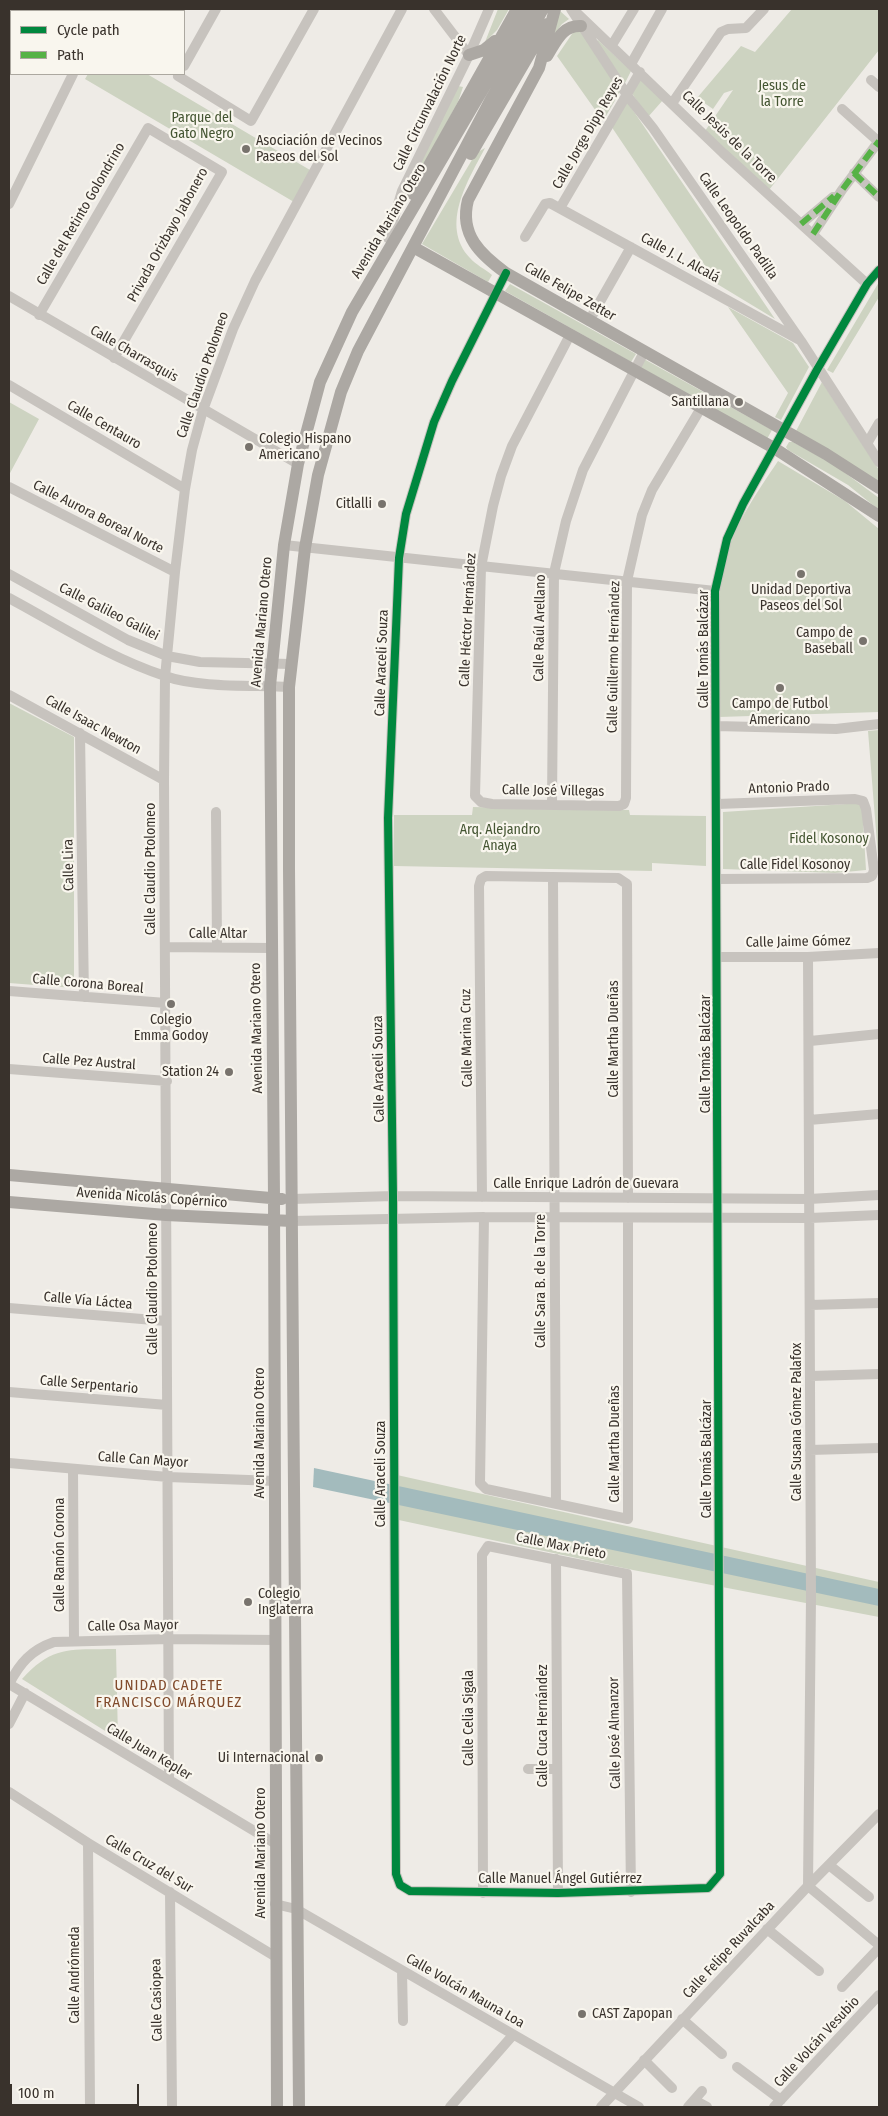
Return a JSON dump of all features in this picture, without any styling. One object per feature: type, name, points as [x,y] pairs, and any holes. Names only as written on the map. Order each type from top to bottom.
[{"type":"main road","points":[[380,265],[388,238],[517,9]]},
{"type":"main road","name":"Avenida Mariano Otero","points":[[299,2107],[296,1909],[289,687],[291,664],[305,548],[318,475],[341,392],[358,351],[429,219],[485,99],[530,9]]},
{"type":"main road","name":"Avenida Mariano Otero","points":[[277,2107],[270,686],[284,545],[298,464],[320,382],[352,312],[542,9]]},
{"type":"main road","points":[[429,219],[472,153],[556,9]]},
{"type":"main road","name":"Calle Felipe Zetter","points":[[556,9],[539,68],[468,200],[465,216],[470,237],[478,250],[506,273],[850,468],[879,488]]},
{"type":"main road","points":[[539,68],[564,30],[572,26],[581,26]]},
{"type":"main road","points":[[469,55],[484,50],[503,31]]},
{"type":"main road","points":[[472,153],[505,130]]},
{"type":"main road","points":[[413,247],[774,448],[879,516]]},
{"type":"main road","name":"Avenida Nicolás Copérnico","points":[[9,1175],[166,1190],[292,1199]]},
{"type":"main road","name":"Avenida Nicolás Copérnico","points":[[9,1202],[166,1215],[292,1221]]},
{"type":"street","points":[[185,64],[216,9]]},
{"type":"street","points":[[181,76],[251,121],[314,9]]},
{"type":"street","name":"Calle Claudio Ptolomeo","points":[[169,1780],[164,780],[167,656],[185,489],[192,450],[203,410],[233,329],[248,297],[402,9]]},
{"type":"street","points":[[434,9],[469,55]]},
{"type":"street","name":"Calle Circunvalación Norte","points":[[388,238],[402,191],[469,55],[489,9]]},
{"type":"street","name":"Calle Leopoldo Padilla","points":[[572,9],[581,26],[626,94],[653,128],[801,341],[868,442],[879,462]]},
{"type":"street","name":"Calle Jesús de la Torre","points":[[572,9],[673,102],[723,153],[867,284]]},
{"type":"street","points":[[612,45],[634,9]]},
{"type":"street","points":[[631,64],[662,9]]},
{"type":"street","points":[[673,102],[721,32],[728,29],[746,28],[764,9]]},
{"type":"street","name":"Calle Jorge Dipp Reyes","points":[[560,208],[640,72]]},
{"type":"street","points":[[9,204],[73,75]]},
{"type":"street","points":[[871,80],[879,87]]},
{"type":"street","points":[[813,234],[854,173],[879,142],[842,109]]},
{"type":"street","name":"Calle del Retinto Golondrino","points":[[39,315],[148,128]]},
{"type":"street","name":"Privada Orizbayo Jabonero","points":[[114,358],[222,172],[148,128]]},
{"type":"street","points":[[854,173],[879,197]]},
{"type":"street","points":[[801,224],[842,190]]},
{"type":"street","name":"Calle J. L. Alcalá","points":[[525,238],[546,203],[560,208],[801,341]]},
{"type":"street","points":[[589,321],[630,247]]},
{"type":"street","name":"Calle Tomás Balcázar","points":[[717,1879],[721,1868],[715,591],[720,564],[734,521],[818,368],[867,284],[879,270]]},
{"type":"street","name":"Calle Araceli Souza","points":[[400,1885],[396,1874],[393,1196],[388,818],[399,558],[406,514],[434,422],[506,273]]},
{"type":"street","name":"Calle Charrasquis","points":[[9,296],[298,464]]},
{"type":"street","name":"Calle Héctor Hernández","points":[[481,802],[475,796],[481,567],[501,476],[512,446],[570,335]]},
{"type":"street","name":"Calle Raúl Arellano","points":[[552,804],[554,572],[566,521],[583,470],[633,370],[644,352]]},
{"type":"street","name":"Calle Centauro","points":[[9,385],[185,489]]},
{"type":"street","name":"Calle Guillermo Hernández","points":[[624,804],[626,798],[627,581],[642,516],[652,490],[701,408]]},
{"type":"street","points":[[868,442],[879,423]]},
{"type":"street","name":"Calle Aurora Boreal Norte","points":[[9,487],[175,572]]},
{"type":"street","points":[[284,545],[481,567],[554,572],[715,591]]},
{"type":"street","name":"Calle Galileo Galilei","points":[[9,574],[128,640],[167,656],[200,662],[291,664]]},
{"type":"street","points":[[9,598],[120,658],[166,677],[190,682],[289,687]]},
{"type":"street","name":"Calle Isaac Newton","points":[[9,695],[164,780]]},
{"type":"street","points":[[716,726],[836,729],[879,724]]},
{"type":"street","name":"Calle Lira","points":[[80,733],[84,997]]},
{"type":"street","name":"Antonio Prado","points":[[717,804],[855,799],[863,801],[866,809],[874,870],[872,876]]},
{"type":"street","name":"Calle José Villegas","points":[[481,802],[492,804],[619,806],[624,804]]},
{"type":"street","points":[[216,812],[217,948]]},
{"type":"street","name":"Calle Marina Cruz","points":[[482,1197],[479,886],[481,879],[486,876],[553,879]]},
{"type":"street","name":"Calle Fidel Kosonoy","points":[[717,879],[867,878],[872,876]]},
{"type":"street","name":"Calle Martha Dueñas","points":[[553,879],[618,878],[625,881],[628,888],[628,1198]]},
{"type":"street","name":"Calle Sara B. de la Torre","points":[[553,879],[556,1504]]},
{"type":"street","name":"Calle Altar","points":[[165,947],[272,948]]},
{"type":"street","name":"Calle Jaime Gómez","points":[[718,957],[808,957],[879,953]]},
{"type":"street","name":"Calle Susana Gómez Palafox","points":[[808,957],[810,1040],[811,1572],[808,1886]]},
{"type":"street","name":"Calle Corona Boreal","points":[[9,991],[166,1004]]},
{"type":"street","points":[[810,1040],[879,1034]]},
{"type":"street","name":"Calle Pez Austral","points":[[9,1069],[167,1081]]},
{"type":"street","points":[[810,1120],[879,1114]]},
{"type":"street","name":"Calle Enrique Ladrón de Guevara","points":[[292,1199],[393,1196],[554,1199],[809,1199],[879,1195]]},
{"type":"street","points":[[292,1221],[484,1217],[810,1218],[879,1215]]},
{"type":"street","points":[[484,1217],[480,1483],[486,1489],[556,1504]]},
{"type":"street","name":"Calle Martha Dueñas","points":[[556,1504],[628,1519],[628,1218]]},
{"type":"street","points":[[810,1305],[879,1303]]},
{"type":"street","name":"Calle Vía Láctea","points":[[9,1308],[166,1321]]},
{"type":"street","points":[[810,1376],[879,1374]]},
{"type":"street","name":"Calle Serpentario","points":[[9,1392],[167,1405]]},
{"type":"street","points":[[810,1450],[879,1448]]},
{"type":"street","name":"Calle Can Mayor","points":[[9,1463],[168,1477],[275,1481]]},
{"type":"street","name":"Calle Ramón Corona","points":[[73,1469],[74,1641]]},
{"type":"street","name":"Calle Max Prieto","points":[[488,1546],[627,1574]]},
{"type":"street","name":"Calle Celia Sigala","points":[[484,1892],[482,1555],[488,1546]]},
{"type":"street","name":"Calle Cuca Hernández","points":[[556,1559],[558,1893]]},
{"type":"street","name":"Calle José Almanzor","points":[[627,1574],[631,1892]]},
{"type":"street","name":"Calle Osa Mayor","points":[[9,1684],[18,1668],[31,1653],[54,1642],[169,1639],[276,1640]]},
{"type":"street","name":"Calle Juan Kepler","points":[[9,1684],[276,1844]]},
{"type":"street","points":[[9,1724],[24,1693]]},
{"type":"street","points":[[528,1769],[558,1769]]},
{"type":"street","name":"Calle Cruz del Sur","points":[[9,1792],[88,1843],[276,1957]]},
{"type":"street","name":"Calle Felipe Ruvalcaba","points":[[601,2107],[682,2019],[718,1984],[767,1929],[879,1814]]},
{"type":"street","name":"Calle Andrómeda","points":[[88,1843],[90,2107]]},
{"type":"street","points":[[829,1865],[869,1897]]},
{"type":"street","name":"Calle Manuel Ángel Gutiérrez","points":[[400,1885],[410,1891],[631,1892],[708,1888],[717,1879]]},
{"type":"street","points":[[808,1886],[879,1946],[842,1987]]},
{"type":"street","name":"Calle Casiopea","points":[[170,1892],[172,2107]]},
{"type":"street","name":"Calle Volcán Mauna Loa","points":[[275,1904],[296,1909],[639,2107]]},
{"type":"street","points":[[767,1929],[819,1971]]},
{"type":"street","points":[[402,1971],[403,2021]]},
{"type":"street","name":"Calle Volcán Vesubio","points":[[777,2104],[879,1995]]},
{"type":"street","points":[[682,2019],[722,2054]]},
{"type":"street","points":[[450,2107],[513,2035]]},
{"type":"street","points":[[644,2060],[672,2088]]},
{"type":"street","points":[[737,2066],[777,2104]]},
{"type":"street","points":[[702,2091],[691,2104],[707,2107]]},
{"type":"green space","points":[[498,9],[509,9],[497,30],[485,42]]},
{"type":"green space","name":"Jesus de la Torre","points":[[792,9],[879,9],[879,50],[769,190],[705,131],[733,90],[724,93],[713,109],[697,98],[741,46],[755,52]]},
{"type":"green space","points":[[560,11],[569,19],[562,24],[549,41]]},
{"type":"green space","points":[[574,31],[581,32],[620,92],[603,121],[557,56]]},
{"type":"green space","points":[[598,40],[631,71],[625,83],[596,42]]},
{"type":"green space","name":"Parque del Gato Negro","points":[[87,75],[149,75],[310,170],[294,202],[85,79]]},
{"type":"green space","points":[[639,77],[663,100],[648,117],[631,92]]},
{"type":"green space","points":[[458,86],[463,87],[458,102],[415,180],[413,178]]},
{"type":"green space","points":[[626,100],[775,319],[699,273],[704,264],[611,126]]},
{"type":"green space","points":[[485,148],[460,202],[457,231],[461,245],[470,258],[492,275],[488,282],[422,244],[476,153]]},
{"type":"green space","points":[[879,282],[879,297],[833,373],[827,370]]},
{"type":"green space","points":[[510,284],[636,354],[631,362],[505,291]]},
{"type":"green space","points":[[728,307],[793,343],[809,367],[781,420],[775,417],[788,393]]},
{"type":"green space","points":[[644,359],[772,430],[767,439],[640,367]]},
{"type":"green space","points":[[822,382],[879,470],[879,483],[796,431]]},
{"type":"green space","points":[[9,402],[39,419],[9,475]]},
{"type":"green space","points":[[789,442],[793,442],[833,464],[879,498],[879,510],[848,485],[788,450],[786,447]]},
{"type":"green space","name":"Unidad Deportiva Paseos del Sol","points":[[778,461],[845,501],[879,529],[879,712],[719,717],[718,616],[719,596],[726,557],[736,531],[755,495]]},
{"type":"green space","points":[[9,703],[74,737],[74,988],[9,983]]},
{"type":"green space","points":[[879,730],[879,868],[868,731]]},
{"type":"green space","name":"Fidel Kosonoy","points":[[862,803],[866,870],[835,873],[723,869],[723,812]]},
{"type":"green space","name":"Arq. Alejandro Anaya","points":[[473,807],[629,810],[630,815],[706,816],[706,866],[652,863],[652,871],[394,866],[394,815],[472,815]]},
{"type":"green space","points":[[397,1475],[879,1582],[879,1617],[633,1570],[394,1519]]},
{"type":"green space","points":[[116,1649],[118,1739],[22,1679],[33,1668],[54,1654],[76,1650]]},
{"type":"water","points":[[314,1468],[879,1589],[879,1606],[313,1487]]},
{"type":"marked path","points":[[813,234],[842,190],[879,141]]},
{"type":"marked path","points":[[854,173],[879,197]]},
{"type":"marked path","points":[[801,224],[834,196]]},
{"type":"cycle path","points":[[506,273],[452,381],[434,422],[406,514],[399,558],[388,818],[393,1196],[396,1874],[400,1885],[410,1891],[558,1893],[708,1888],[720,1874],[715,591],[727,539],[743,504],[818,368],[867,284],[879,270]]},
{"type":"place","name":"Asociación de Vecinos Paseos del Sol","points":[[246,149]]},
{"type":"place","name":"Santillana","points":[[739,402]]},
{"type":"place","name":"Colegio Hispano Americano","points":[[249,447]]},
{"type":"place","name":"Citlalli","points":[[382,504]]},
{"type":"place","name":"Unidad Deportiva Paseos del Sol","points":[[801,574]]},
{"type":"place","name":"Campo de Baseball","points":[[863,641]]},
{"type":"place","name":"Campo de Futbol Americano","points":[[780,688]]},
{"type":"place","name":"Colegio Emma Godoy","points":[[171,1004]]},
{"type":"place","name":"Station 24","points":[[229,1072]]},
{"type":"place","name":"Colegio Inglaterra","points":[[248,1602]]},
{"type":"place","name":"Ui Internacional","points":[[319,1758]]},
{"type":"place","name":"CAST Zapopan","points":[[582,2014]]},
{"type":"district","name":"UNIDAD CADETE FRANCISCO MÁRQUEZ","points":[[169,1694]]}]
